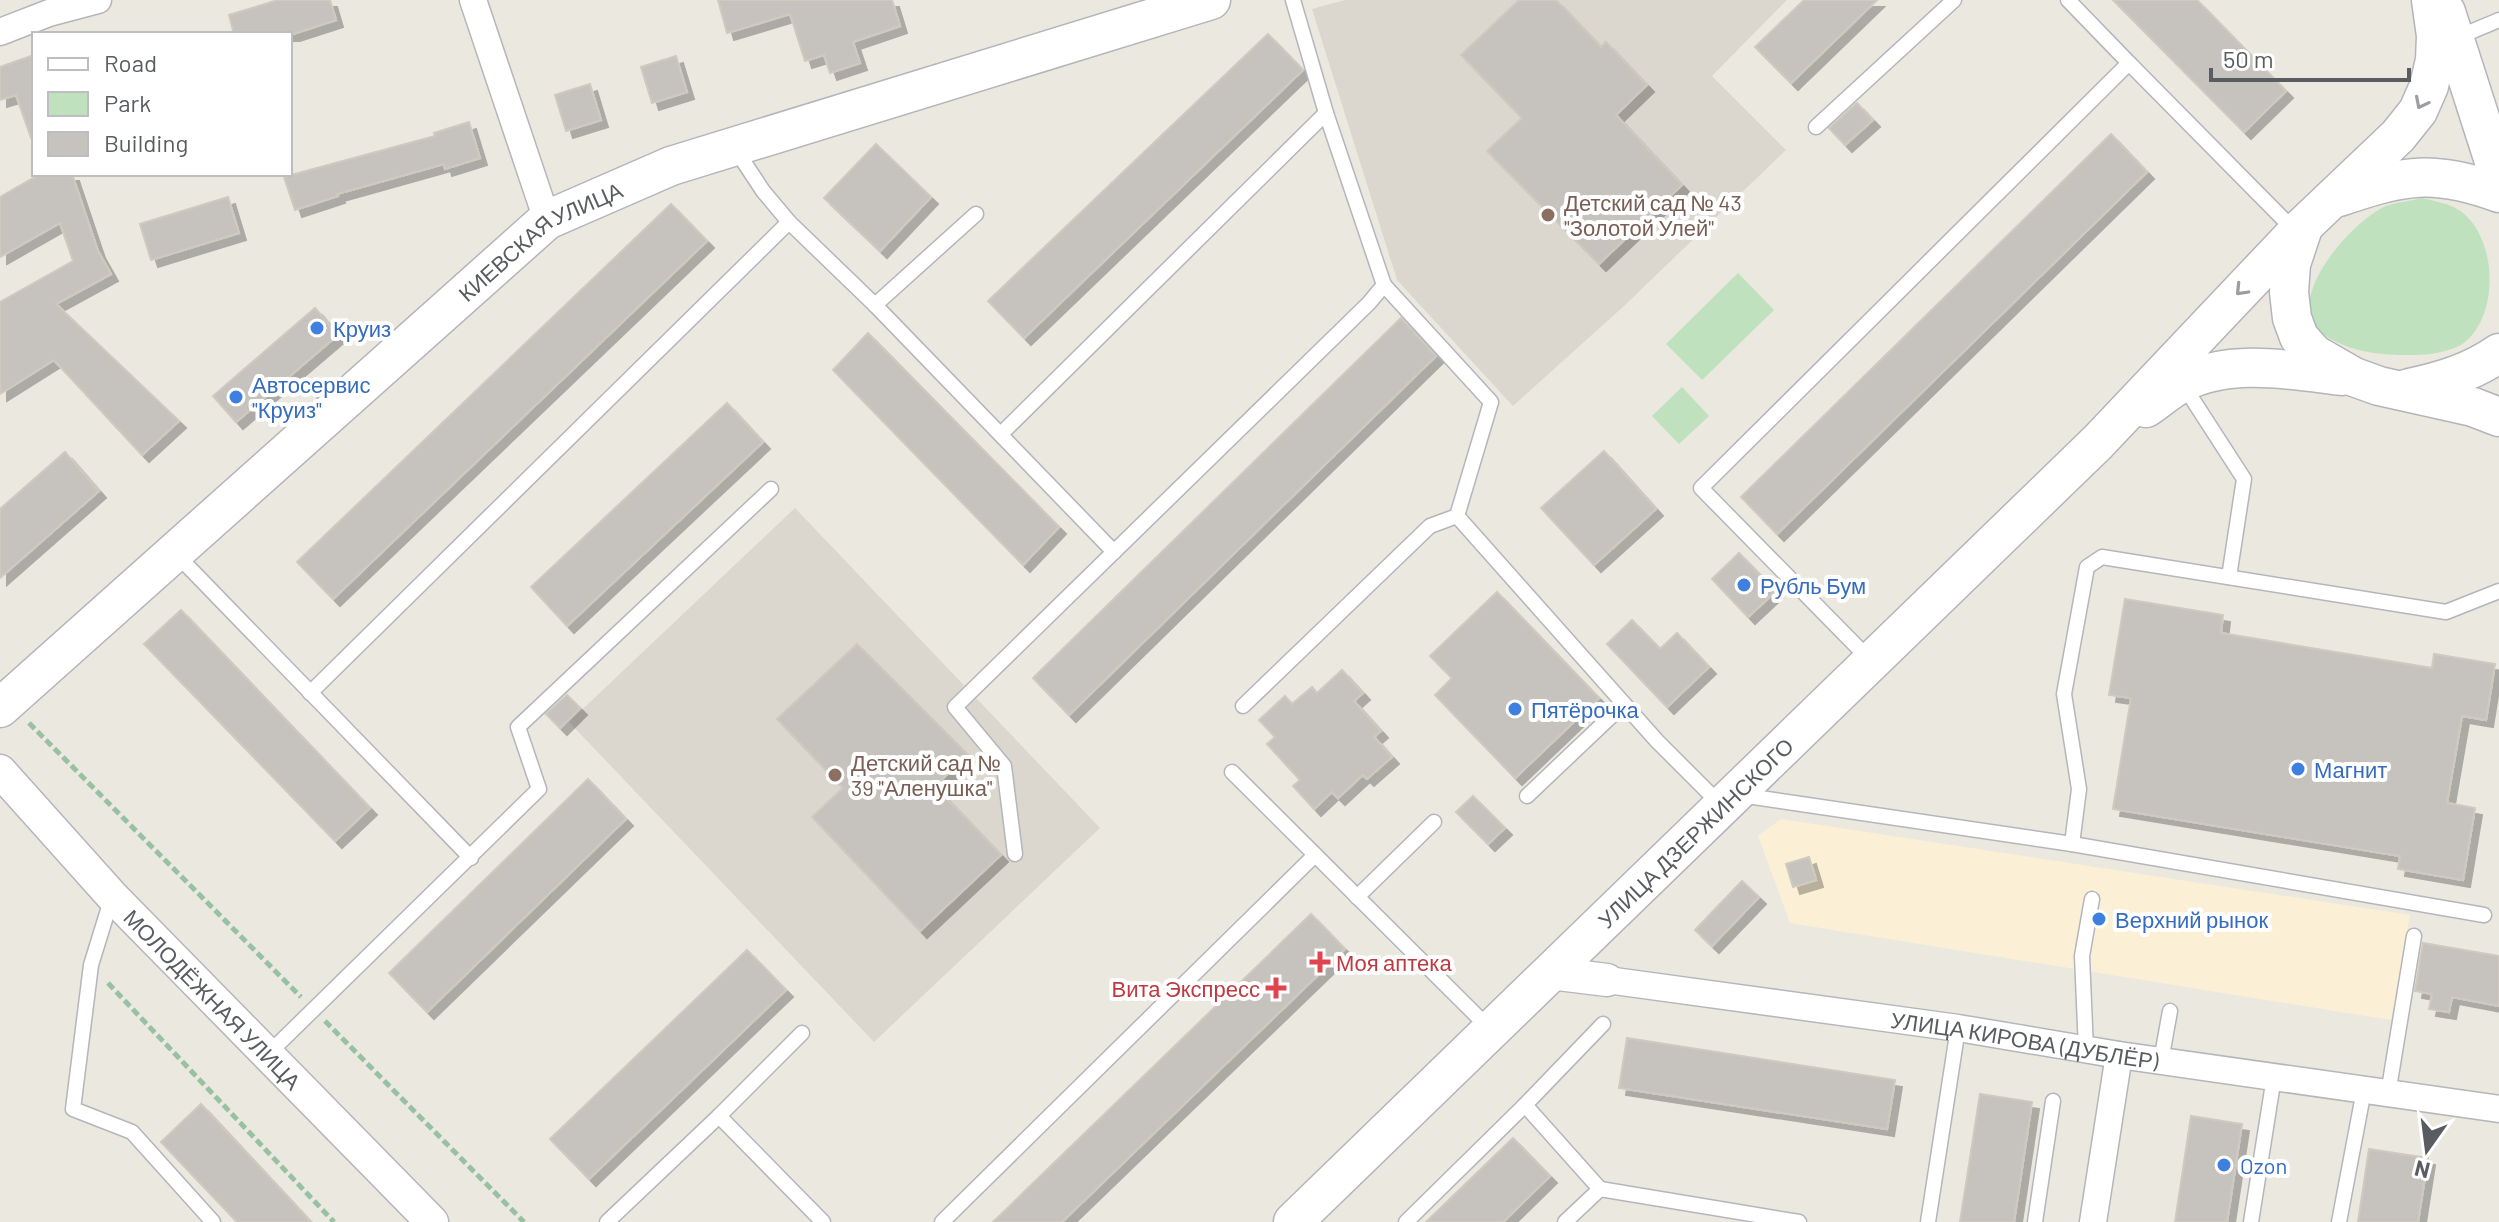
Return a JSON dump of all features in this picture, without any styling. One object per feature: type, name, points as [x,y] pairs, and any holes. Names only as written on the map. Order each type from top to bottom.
[{"type":"main road","name":"КИЕВСКАЯ УЛИЦА","points":[[8,704],[547,220],[671,166],[1211,0]]},
{"type":"main road","points":[[2098,442],[2300,229],[2398,136],[2418,111],[2429,86],[2435,60],[2436,36],[2431,0]]},
{"type":"main road","points":[[2442,0],[2499,177]]},
{"type":"main road","points":[[2332,199],[2414,177],[2446,177],[2499,193]]},
{"type":"main road","points":[[2300,229],[2291,264],[2289,292],[2292,318],[2299,337],[2314,354],[2354,377],[2379,386],[2490,411]]},
{"type":"main road","points":[[2403,389],[2445,381],[2499,353]]},
{"type":"main road","points":[[2098,442],[2182,383],[2210,373],[2275,368],[2354,377]]},
{"type":"main road","name":"УЛИЦА ДЗЕРЖИНСКОГО","points":[[1293,1222],[1726,799],[2098,442]]},
{"type":"street","points":[[0,32],[49,13],[98,0]]},
{"type":"street","points":[[473,0],[547,220]]},
{"type":"street","name":"МОЛОДЁЖНАЯ УЛИЦА","points":[[0,771],[112,896],[432,1222]]},
{"type":"street","name":"УЛИЦА КИРОВА (ДУБЛЁР)","points":[[1550,973],[1958,1028],[2119,1055],[2499,1109]]},
{"type":"street","points":[[2093,1222],[2119,1055]]},
{"type":"lane","points":[[1293,0],[1326,113],[1384,285],[1491,402],[1457,516]]},
{"type":"lane","points":[[1816,127],[1954,0]]},
{"type":"lane","points":[[2068,0],[2300,229]]},
{"type":"lane","points":[[2455,38],[2499,20]]},
{"type":"lane","points":[[1872,661],[1701,488],[2129,63]]},
{"type":"lane","points":[[1001,434],[1326,113]]},
{"type":"lane","points":[[734,147],[763,191],[789,222],[875,305],[1114,552]]},
{"type":"lane","points":[[875,305],[976,214]]},
{"type":"lane","points":[[310,693],[789,222]]},
{"type":"lane","points":[[1015,854],[1004,766],[955,707],[1384,285]]},
{"type":"lane","points":[[2182,383],[2244,479],[2229,577]]},
{"type":"lane","points":[[267,1055],[539,789],[518,727],[771,489]]},
{"type":"lane","points":[[1457,516],[1624,704],[1726,799],[2072,844],[2484,915]]},
{"type":"lane","points":[[1243,706],[1430,526],[1457,516]]},
{"type":"lane","points":[[176,554],[471,858]]},
{"type":"lane","points":[[2072,844],[2079,789],[2064,694],[2087,567],[2102,557],[2446,612],[2499,591]]},
{"type":"lane","points":[[1527,796],[1624,704]]},
{"type":"lane","points":[[1232,772],[1491,1030]]},
{"type":"lane","points":[[1357,897],[1434,822]]},
{"type":"lane","points":[[942,1222],[1315,855]]},
{"type":"lane","points":[[112,896],[91,965],[73,1109],[132,1132],[213,1222]]},
{"type":"lane","points":[[2086,1050],[2082,956],[2092,899]]},
{"type":"lane","points":[[2339,1222],[2376,1092],[2414,936]]},
{"type":"lane","points":[[2161,1061],[2170,1011]]},
{"type":"lane","points":[[1406,1222],[1603,1024]]},
{"type":"lane","points":[[1928,1222],[1958,1028]]},
{"type":"lane","points":[[607,1222],[802,1033]]},
{"type":"lane","points":[[2251,1222],[2274,1077]]},
{"type":"lane","points":[[2035,1222],[2053,1101]]},
{"type":"lane","points":[[1525,1105],[1600,1189],[1799,1222]]},
{"type":"lane","points":[[719,1116],[823,1222]]},
{"type":"lane","points":[[1565,1222],[1600,1189]]},
{"type":"path","points":[[8,704],[524,1222]]},
{"type":"path","points":[[91,965],[334,1222]]},
{"type":"shaded area","name":"Детский сад № 43 \"Золотой Улей\"","points":[[1345,0],[1787,0],[1712,76],[1786,150],[1624,306],[1513,406],[1397,280],[1312,9]]},
{"type":"shaded area","name":"Детский сад № 39 \"Аленушка\"","points":[[795,508],[1100,828],[874,1042],[569,722]]},
{"type":"shaded area","name":"Верхний рынок","points":[[1781,819],[2410,915],[2391,1020],[1790,923],[1758,836]]},
{"type":"green space","points":[[2422,198],[2462,212],[2483,242],[2490,280],[2488,300],[2473,333],[2454,348],[2414,355],[2365,351],[2324,335],[2316,327],[2310,312],[2311,295],[2329,258],[2373,213],[2386,206]]},
{"type":"green space","points":[[1738,273],[1774,310],[1702,380],[1666,344]]},
{"type":"green space","points":[[1682,387],[1709,416],[1679,444],[1652,416]]},
{"type":"building","points":[[278,0],[330,0],[336,20],[293,34],[233,32],[229,15]]},
{"type":"building","points":[[718,0],[892,0],[900,26],[853,42],[860,63],[830,73],[824,55],[805,61],[790,14],[727,33]]},
{"type":"building","points":[[1519,0],[1556,0],[1601,47],[1606,42],[1647,85],[1616,115],[1682,185],[1599,264],[1487,151],[1522,118],[1461,55]]},
{"type":"building","points":[[1804,0],[1877,0],[1791,83],[1755,47]]},
{"type":"building","points":[[2113,0],[2197,0],[2286,91],[2244,132]]},
{"type":"building","points":[[1268,34],[1303,70],[1024,338],[988,301]]},
{"type":"building","points":[[32,56],[32,138],[16,95],[0,100],[0,67]]},
{"type":"building","points":[[676,56],[687,92],[652,103],[641,67]]},
{"type":"building","points":[[590,84],[601,120],[566,131],[555,95]]},
{"type":"building","points":[[1857,103],[1873,120],[1845,145],[1829,128]]},
{"type":"building","points":[[469,122],[480,158],[445,169],[444,164],[337,194],[295,210],[284,177],[435,136],[434,133]]},
{"type":"building","points":[[2111,134],[2147,172],[1777,534],[1741,497]]},
{"type":"building","points":[[876,144],[931,197],[880,251],[824,198]]},
{"type":"building","points":[[37,176],[73,176],[98,251],[111,274],[56,304],[179,421],[142,455],[54,360],[0,394],[0,302],[73,261],[60,223],[0,257],[0,197]]},
{"type":"building","points":[[228,197],[239,233],[151,260],[140,224]]},
{"type":"building","points":[[671,204],[707,241],[333,599],[297,562]]},
{"type":"building","points":[[315,308],[338,335],[236,422],[213,396]]},
{"type":"building","points":[[1401,318],[1436,356],[1069,715],[1033,678]]},
{"type":"building","points":[[868,333],[1059,527],[1023,565],[833,370]]},
{"type":"building","points":[[727,403],[763,442],[567,626],[531,587]]},
{"type":"building","points":[[1604,451],[1656,509],[1594,565],[1541,508]]},
{"type":"building","points":[[65,452],[99,491],[0,578],[0,509]]},
{"type":"building","name":"Рубль Бум","points":[[1739,553],[1776,591],[1748,617],[1712,579]]},
{"type":"building","points":[[1497,592],[1599,698],[1515,778],[1435,695],[1452,678],[1430,656]]},
{"type":"building","points":[[2125,599],[2223,615],[2221,633],[2432,668],[2434,654],[2495,664],[2486,720],[2462,716],[2447,803],[2475,808],[2463,880],[2398,869],[2400,856],[2113,809],[2131,698],[2109,695]]},
{"type":"building","points":[[181,610],[370,808],[335,841],[144,644]]},
{"type":"building","points":[[1632,620],[1660,649],[1677,633],[1709,667],[1667,707],[1607,644]]},
{"type":"building","points":[[857,644],[968,755],[935,786],[1001,855],[920,931],[812,817],[843,788],[777,719]]},
{"type":"building","points":[[1342,670],[1363,693],[1354,701],[1381,731],[1374,737],[1392,757],[1367,779],[1363,775],[1338,798],[1332,792],[1314,809],[1293,786],[1300,780],[1267,744],[1275,737],[1259,720],[1285,696],[1292,704],[1312,687],[1317,693]]},
{"type":"building","points":[[567,695],[580,708],[560,728],[546,714]]},
{"type":"building","points":[[588,779],[626,819],[427,1012],[389,973]]},
{"type":"building","points":[[1473,796],[1505,828],[1488,844],[1456,812]]},
{"type":"building","points":[[1809,857],[1816,880],[1793,887],[1786,864]]},
{"type":"building","points":[[1742,881],[1759,897],[1712,946],[1695,930]]},
{"type":"building","points":[[1311,914],[1345,949],[1062,1222],[993,1222]]},
{"type":"building","points":[[2423,943],[2499,956],[2499,1006],[2452,997],[2449,1012],[2429,1009],[2432,994],[2415,991]]},
{"type":"building","points":[[747,950],[786,990],[589,1179],[550,1139]]},
{"type":"building","points":[[1627,1038],[1895,1080],[1887,1129],[1619,1088]]},
{"type":"building","points":[[1980,1094],[2032,1102],[2014,1222],[1960,1222]]},
{"type":"building","points":[[201,1104],[311,1222],[237,1222],[161,1142]]},
{"type":"building","points":[[2191,1116],[2242,1124],[2227,1222],[2175,1222]]},
{"type":"building","points":[[1513,1138],[1550,1176],[1503,1222],[1426,1222]]},
{"type":"building","points":[[2369,1149],[2428,1158],[2418,1222],[2358,1222]]},
{"type":"place","name":"Детский сад № 43 \"Золотой Улей\"","points":[[1548,215]]},
{"type":"place","name":"Круиз","points":[[317,328]]},
{"type":"place","name":"Автосервис \"Круиз\"","points":[[236,397]]},
{"type":"place","name":"Рубль Бум","points":[[1744,585]]},
{"type":"place","name":"Пятёрочка","points":[[1515,709]]},
{"type":"place","name":"Магнит","points":[[2298,769]]},
{"type":"place","name":"Детский сад № 39 \"Аленушка\"","points":[[835,775]]},
{"type":"place","name":"Верхний рынок","points":[[2099,919]]},
{"type":"place","name":"Моя аптека","points":[[1320,962]]},
{"type":"place","name":"Вита Экспресс","points":[[1276,988]]},
{"type":"place","name":"Ozon","points":[[2224,1165]]}]
